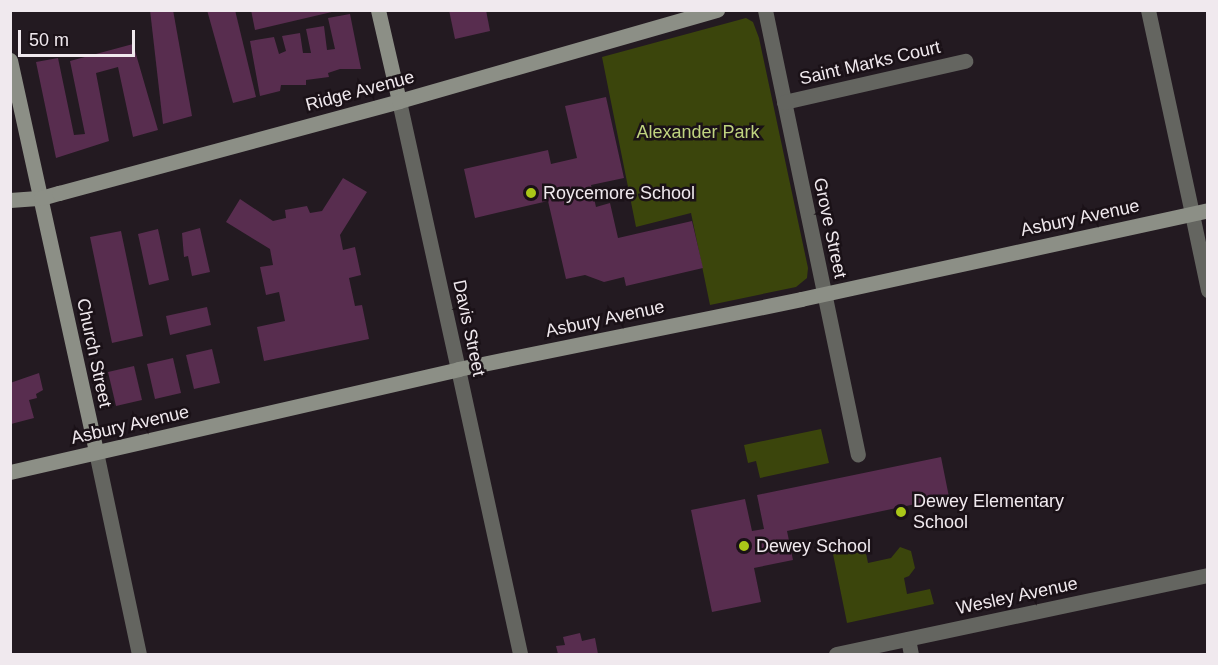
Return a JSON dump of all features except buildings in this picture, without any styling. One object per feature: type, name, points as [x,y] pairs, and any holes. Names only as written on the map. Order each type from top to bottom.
[{"type":"main road","name":"Davis Street","points":[[378,10],[399,101]]},
{"type":"main road","name":"Ridge Avenue","points":[[10,200],[41,198],[399,101],[717,10]]},
{"type":"main road","name":"Church Street","points":[[10,60],[96,453]]},
{"type":"main road","name":"Asbury Avenue","points":[[10,472],[458,369],[824,294],[1208,210]]},
{"type":"street","name":"Grove Street","points":[[765,10],[858,454]]},
{"type":"street","points":[[1148,10],[1208,290]]},
{"type":"street","name":"Saint Marks Court","points":[[784,102],[965,61]]},
{"type":"street","name":"Davis Street","points":[[399,101],[520,654]]},
{"type":"street","name":"Church Street","points":[[96,453],[139,654]]},
{"type":"street","name":"Wesley Avenue","points":[[836,654],[910,647],[1208,575]]},
{"type":"green space","name":"Alexander Park","points":[[746,18],[753,22],[759,38],[808,268],[807,278],[796,287],[710,305],[691,213],[636,227],[602,57]]},
{"type":"green space","points":[[821,429],[829,463],[760,478],[756,461],[748,463],[744,445]]},
{"type":"green space","points":[[900,547],[911,551],[915,568],[909,576],[904,578],[907,594],[930,589],[934,604],[847,623],[833,554],[865,548],[868,563],[891,558]]},
{"type":"place","name":"Roycemore School","points":[[531,193]]},
{"type":"place","name":"Dewey Elementary School","points":[[901,512]]},
{"type":"place","name":"Dewey School","points":[[744,546]]}]
